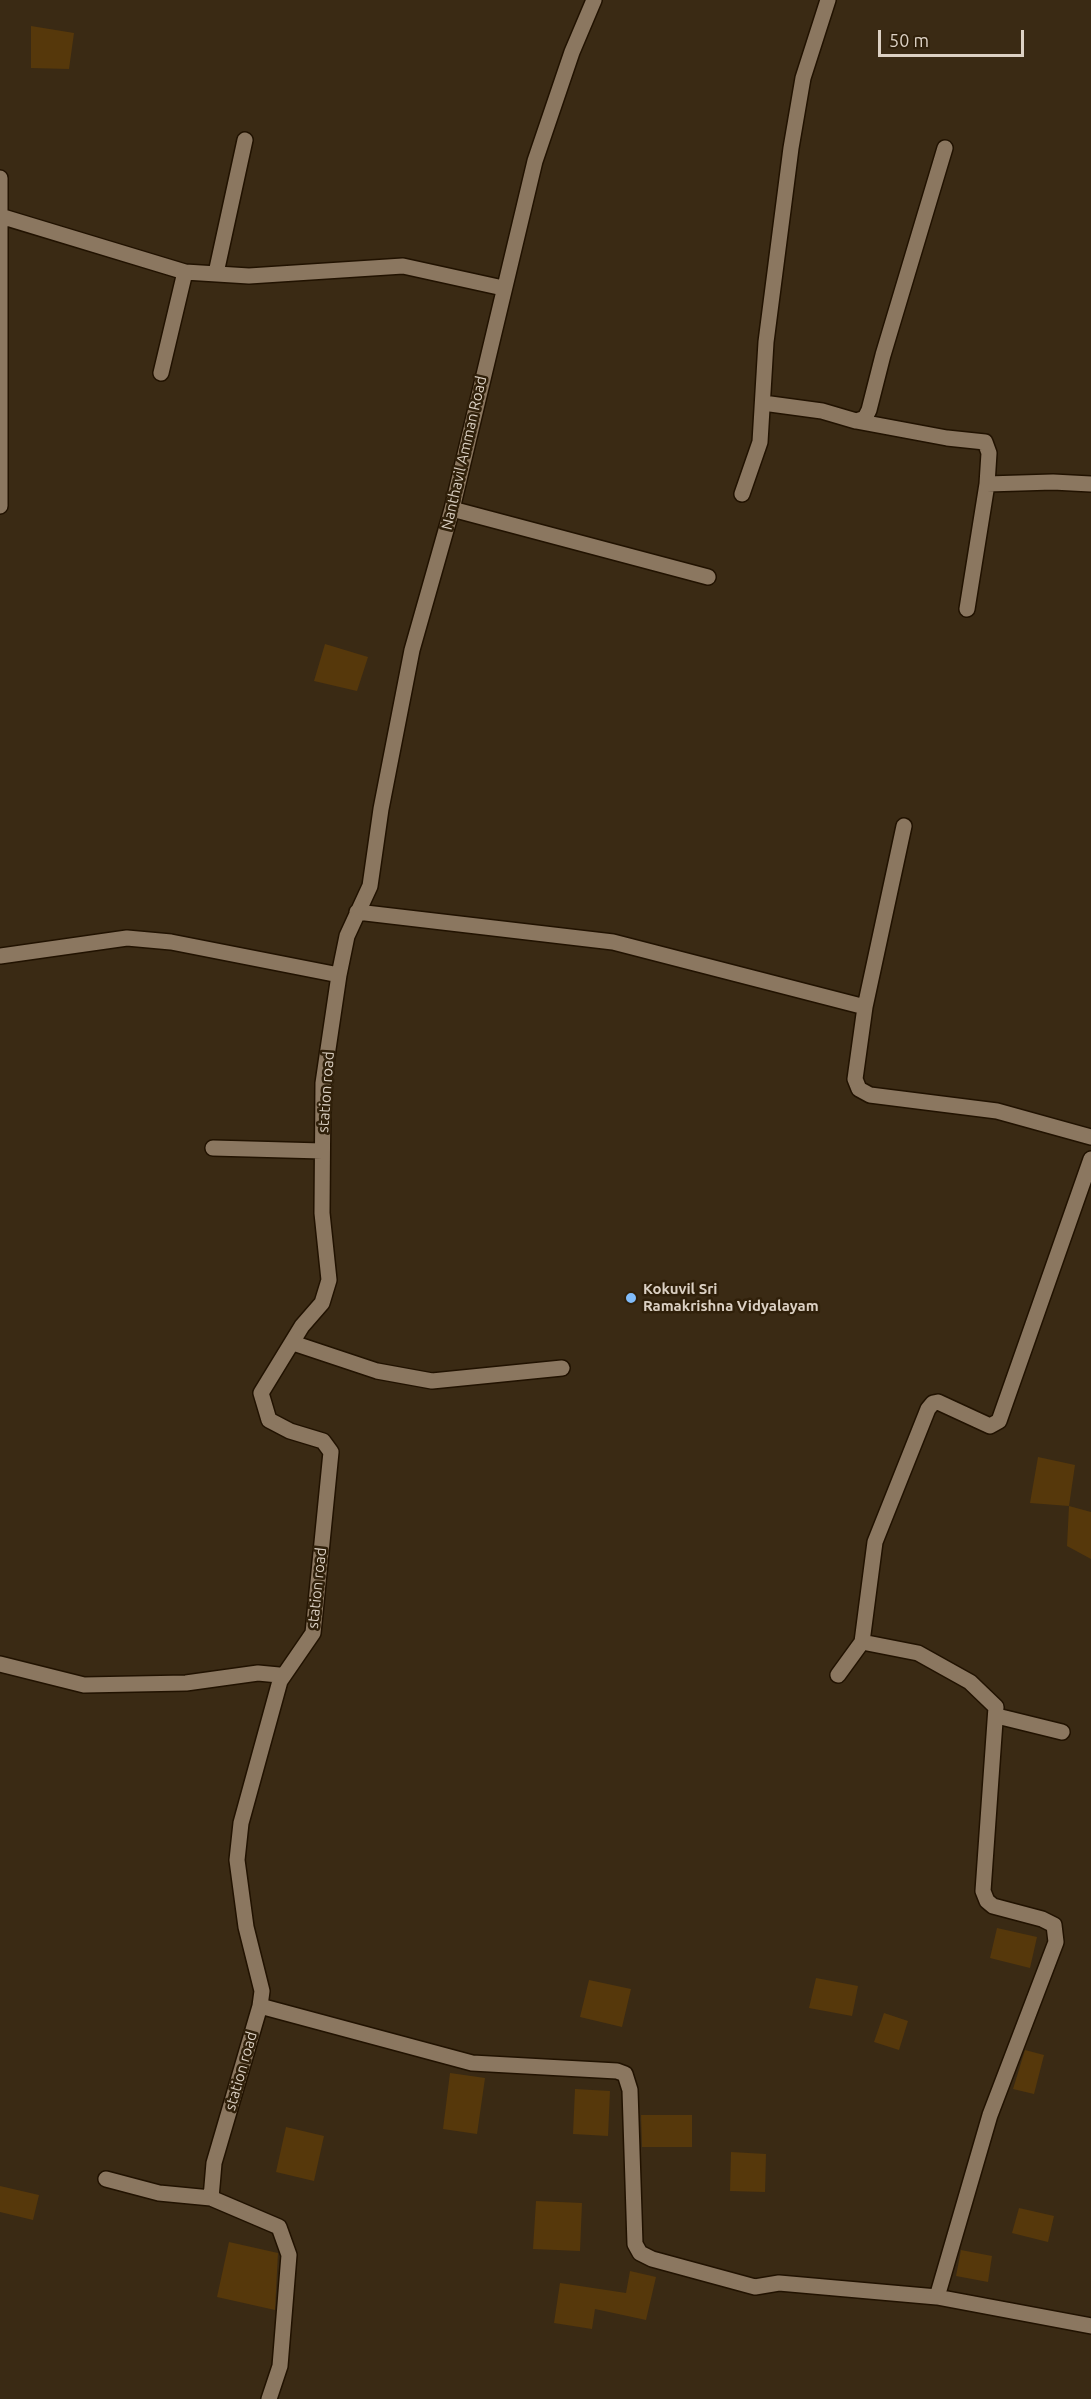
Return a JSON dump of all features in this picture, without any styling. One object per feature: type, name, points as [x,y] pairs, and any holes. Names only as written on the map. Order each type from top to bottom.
[{"type":"street","name":"Nanthavil Amman Road","points":[[357,912],[370,886],[381,809],[412,650],[452,509],[535,161],[572,52],[594,0]]},
{"type":"street","points":[[742,494],[760,442],[766,342],[790,148],[803,78],[828,0]]},
{"type":"street","points":[[216,273],[245,140]]},
{"type":"street","points":[[856,421],[865,418],[869,410],[883,355],[945,148]]},
{"type":"street","points":[[0,178],[0,506]]},
{"type":"street","points":[[0,217],[185,272],[249,276],[403,266],[503,288]]},
{"type":"street","points":[[161,373],[185,272]]},
{"type":"street","points":[[763,403],[822,411],[856,421],[947,438],[985,442],[988,453],[987,484],[967,609]]},
{"type":"street","points":[[987,484],[1053,482],[1091,484]]},
{"type":"street","points":[[452,509],[708,577]]},
{"type":"street","points":[[904,826],[865,1007],[855,1079],[859,1089],[870,1095],[997,1111],[1091,1137]]},
{"type":"street","points":[[357,912],[613,942],[865,1007]]},
{"type":"street","name":"station road","points":[[211,2198],[214,2163],[260,2006],[262,1991],[246,1927],[237,1860],[241,1823],[280,1681],[314,1633],[331,1452],[323,1441],[290,1431],[269,1420],[261,1393],[302,1326],[322,1303],[329,1280],[322,1213],[324,1083],[339,975],[347,936],[357,912]]},
{"type":"street","points":[[0,956],[127,938],[171,942],[339,975]]},
{"type":"street","points":[[213,1148],[322,1151]]},
{"type":"street","points":[[838,1676],[862,1642],[875,1542],[928,1408],[938,1402],[990,1426],[999,1421],[1091,1160]]},
{"type":"street","points":[[292,1343],[377,1371],[432,1381],[562,1368]]},
{"type":"street","points":[[862,1642],[918,1653],[970,1682],[996,1707],[983,1891],[987,1901],[993,1906],[1042,1919],[1054,1925],[1056,1942],[990,2115],[937,2297]]},
{"type":"street","points":[[0,1664],[84,1685],[186,1683],[258,1673],[279,1675],[280,1681]]},
{"type":"street","points":[[997,1716],[1062,1732]]},
{"type":"street","points":[[260,2006],[472,2063],[617,2071],[625,2074],[630,2090],[635,2244],[640,2253],[651,2259],[755,2287],[779,2283],[937,2297],[1091,2326]]},
{"type":"street","points":[[105,2179],[159,2193],[211,2198],[279,2227],[289,2255],[280,2366],[269,2399]]},
{"type":"building","points":[[31,26],[74,33],[69,69],[31,68]]},
{"type":"building","points":[[325,644],[368,657],[357,691],[314,681]]},
{"type":"building","points":[[1038,1457],[1075,1465],[1069,1506],[1030,1503]]},
{"type":"building","points":[[1069,1506],[1091,1512],[1091,1559],[1067,1546]]},
{"type":"building","points":[[997,1928],[1037,1937],[1030,1968],[990,1958]]},
{"type":"building","points":[[816,1978],[858,1986],[852,2016],[809,2008]]},
{"type":"building","points":[[589,1980],[631,1989],[622,2027],[580,2017]]},
{"type":"building","points":[[884,2013],[908,2021],[899,2050],[874,2042]]},
{"type":"building","points":[[1025,2050],[1044,2055],[1034,2094],[1013,2089]]},
{"type":"building","points":[[450,2073],[485,2078],[477,2134],[443,2129]]},
{"type":"building","points":[[575,2089],[610,2091],[608,2136],[573,2134]]},
{"type":"building","points":[[641,2115],[692,2115],[692,2147],[642,2147]]},
{"type":"building","points":[[286,2127],[324,2136],[314,2181],[276,2172]]},
{"type":"building","points":[[731,2152],[766,2154],[765,2192],[730,2191]]},
{"type":"building","points":[[0,2186],[39,2195],[33,2220],[0,2212]]},
{"type":"building","points":[[536,2201],[582,2203],[580,2251],[533,2249]]},
{"type":"building","points":[[1019,2208],[1054,2216],[1048,2242],[1012,2233]]},
{"type":"building","points":[[229,2242],[278,2253],[275,2310],[217,2297]]},
{"type":"building","points":[[961,2250],[992,2256],[988,2282],[956,2276]]},
{"type":"building","points":[[630,2271],[656,2277],[646,2320],[595,2309],[592,2329],[554,2323],[560,2283],[626,2293]]},
{"type":"place","name":"Kokuvil Sri Ramakrishna Vidyalayam","points":[[631,1298]]}]
